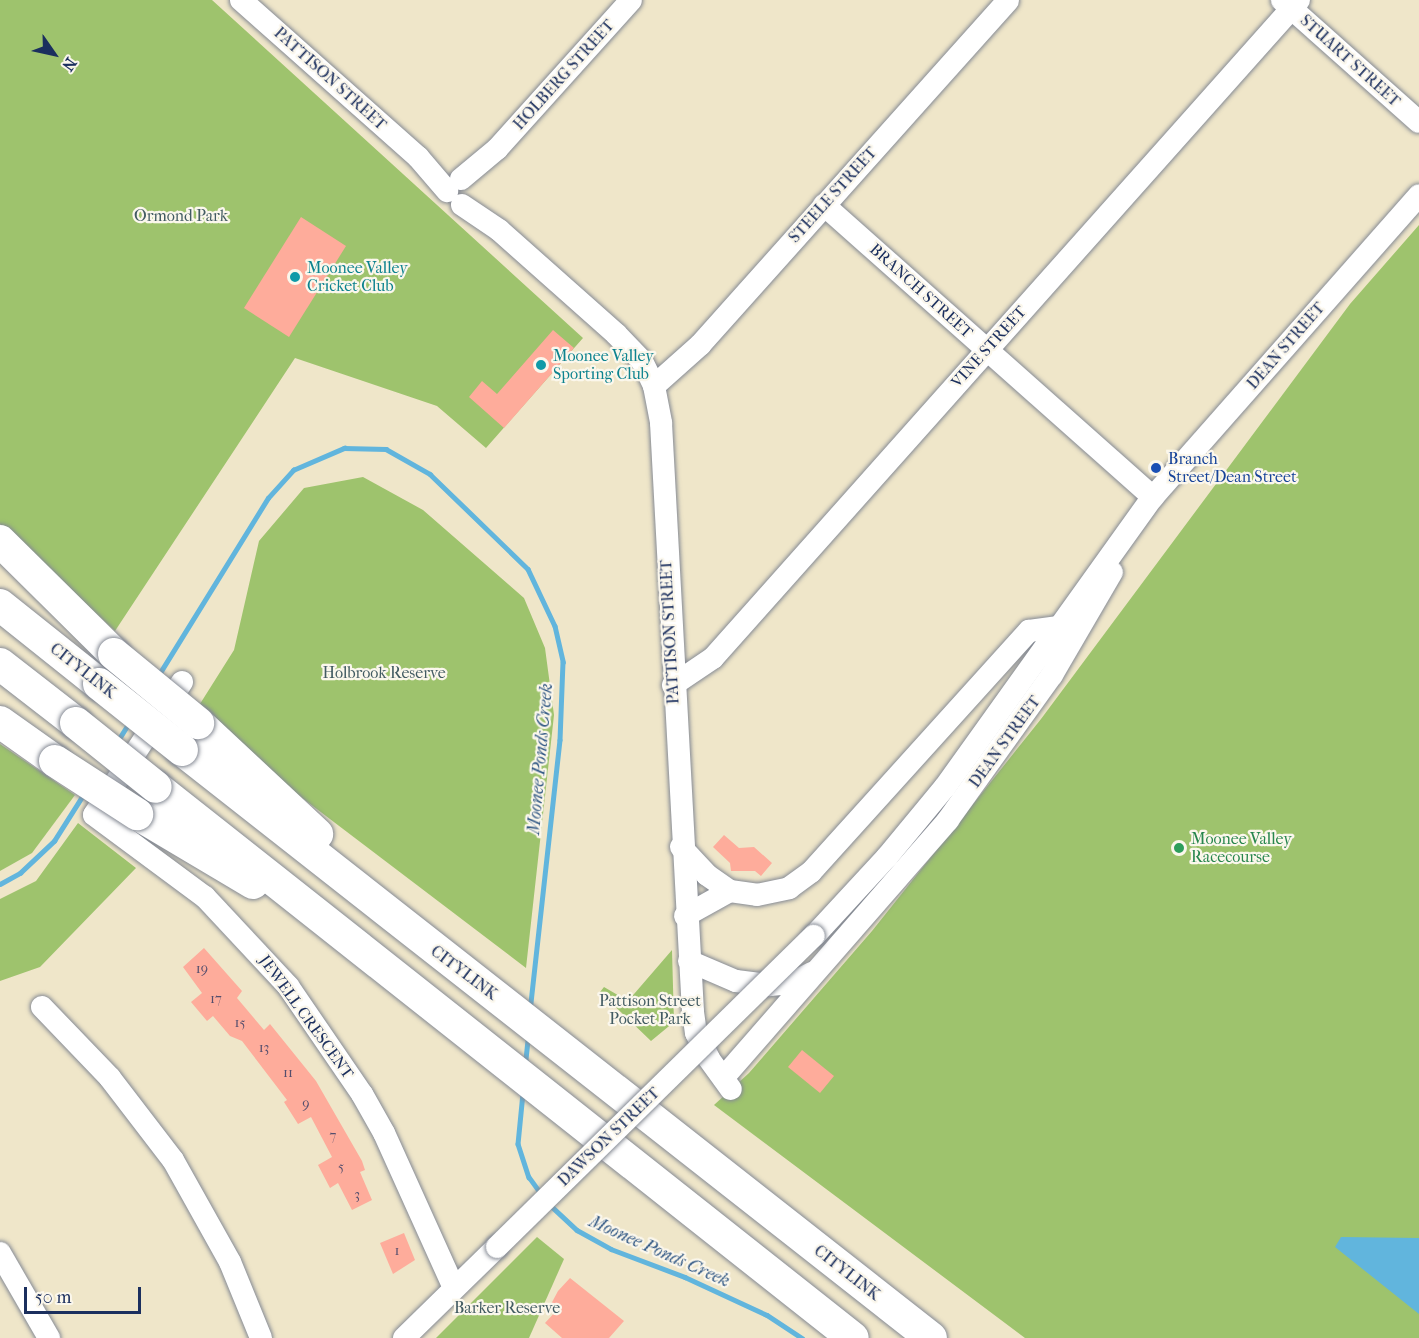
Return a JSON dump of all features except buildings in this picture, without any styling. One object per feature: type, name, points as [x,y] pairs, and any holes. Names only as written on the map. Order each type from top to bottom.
[{"type":"highway","points":[[0,541],[114,654],[198,723],[505,1003]]},
{"type":"highway","name":"CITYLINK","points":[[0,605],[931,1338]]},
{"type":"highway","points":[[0,664],[377,958],[498,1060],[853,1338]]},
{"type":"highway","points":[[0,722],[137,814],[377,958]]},
{"type":"street","name":"HOLBERG STREET","points":[[462,189],[631,0]]},
{"type":"street","name":"STEELE STREET","points":[[654,386],[699,345],[1008,0]]},
{"type":"street","name":"PATTISON STREET","points":[[244,1],[418,157],[462,189],[499,230],[630,348],[654,386],[661,423],[681,847],[696,1033],[709,1059],[728,1083]]},
{"type":"street","name":"STUART STREET","points":[[1291,3],[1419,122]]},
{"type":"street","name":"VINE STREET","points":[[673,685],[713,658],[1291,3]]},
{"type":"street","name":"DEAN STREET","points":[[814,936],[938,796],[1153,498],[1419,195]]},
{"type":"street","name":"BRANCH STREET","points":[[824,205],[1153,498]]},
{"type":"street","name":"DEAN STREET","points":[[728,1083],[825,963],[926,849],[1023,717],[1073,643],[1153,498]]},
{"type":"street","points":[[681,847],[707,875],[729,891],[744,895],[775,892],[806,876],[1029,631],[1059,627]]},
{"type":"street","name":"JEWELL CRESCENT","points":[[182,682],[94,815],[205,897],[246,937],[288,986],[362,1094],[384,1133],[454,1288]]},
{"type":"street","points":[[685,916],[729,891]]},
{"type":"street","name":"DAWSON STREET","points":[[404,1338],[814,936]]},
{"type":"street","name":"DEAN STREET","points":[[689,961],[736,981],[770,985],[805,978],[825,963]]},
{"type":"street","points":[[42,1007],[110,1078],[173,1160],[230,1262],[261,1338]]},
{"type":"street","points":[[0,1252],[49,1338]]},
{"type":"green space","name":"Ormond Park","points":[[0,0],[212,0],[583,338],[486,448],[437,406],[295,358],[115,631],[0,524]]},
{"type":"green space","name":"Moonee Valley Racecourse","points":[[1419,225],[1419,1338],[1025,1338],[714,1105],[749,1073],[872,931],[1041,719],[1350,304]]},
{"type":"green space","name":"Holbrook Reserve","points":[[363,477],[423,510],[524,598],[545,648],[554,715],[526,968],[193,715],[234,650],[259,541],[304,488]]},
{"type":"green space","points":[[0,744],[75,795],[32,853],[0,871]]},
{"type":"green space","points":[[78,823],[136,868],[40,967],[0,981],[0,899],[36,881]]},
{"type":"green space","name":"Pattison Street Pocket Park","points":[[672,950],[674,1022],[651,1041],[600,992],[604,987],[628,1001]]},
{"type":"green space","name":"Barker Reserve","points":[[537,1237],[564,1259],[529,1338],[436,1338]]},
{"type":"water","points":[[1341,1237],[1419,1238],[1419,1314],[1335,1247]]},
{"type":"waterway","name":"Moonee Ponds Creek","points":[[158,676],[268,498],[293,470],[344,448],[386,449],[430,474],[528,569],[555,626],[563,662],[560,740],[530,1010]]},
{"type":"waterway","name":"Moonee Ponds Creek","points":[[117,742],[130,721]]},
{"type":"waterway","name":"Moonee Ponds Creek","points":[[0,884],[20,873],[54,841],[85,792]]},
{"type":"waterway","name":"Moonee Ponds Creek","points":[[525,1064],[528,1036]]},
{"type":"waterway","name":"Moonee Ponds Creek","points":[[523,1093],[518,1144],[529,1177],[542,1195]]},
{"type":"waterway","name":"Moonee Ponds Creek","points":[[549,1204],[577,1230],[611,1249],[685,1277],[767,1315],[802,1338]]},
{"type":"place","name":"Moonee Valley Cricket Club","points":[[295,277]]},
{"type":"place","name":"Moonee Valley Sporting Club","points":[[541,365]]},
{"type":"place","name":"Branch Street/Dean Street","points":[[1156,468]]},
{"type":"place","name":"Moonee Valley Racecourse","points":[[1179,848]]}]
